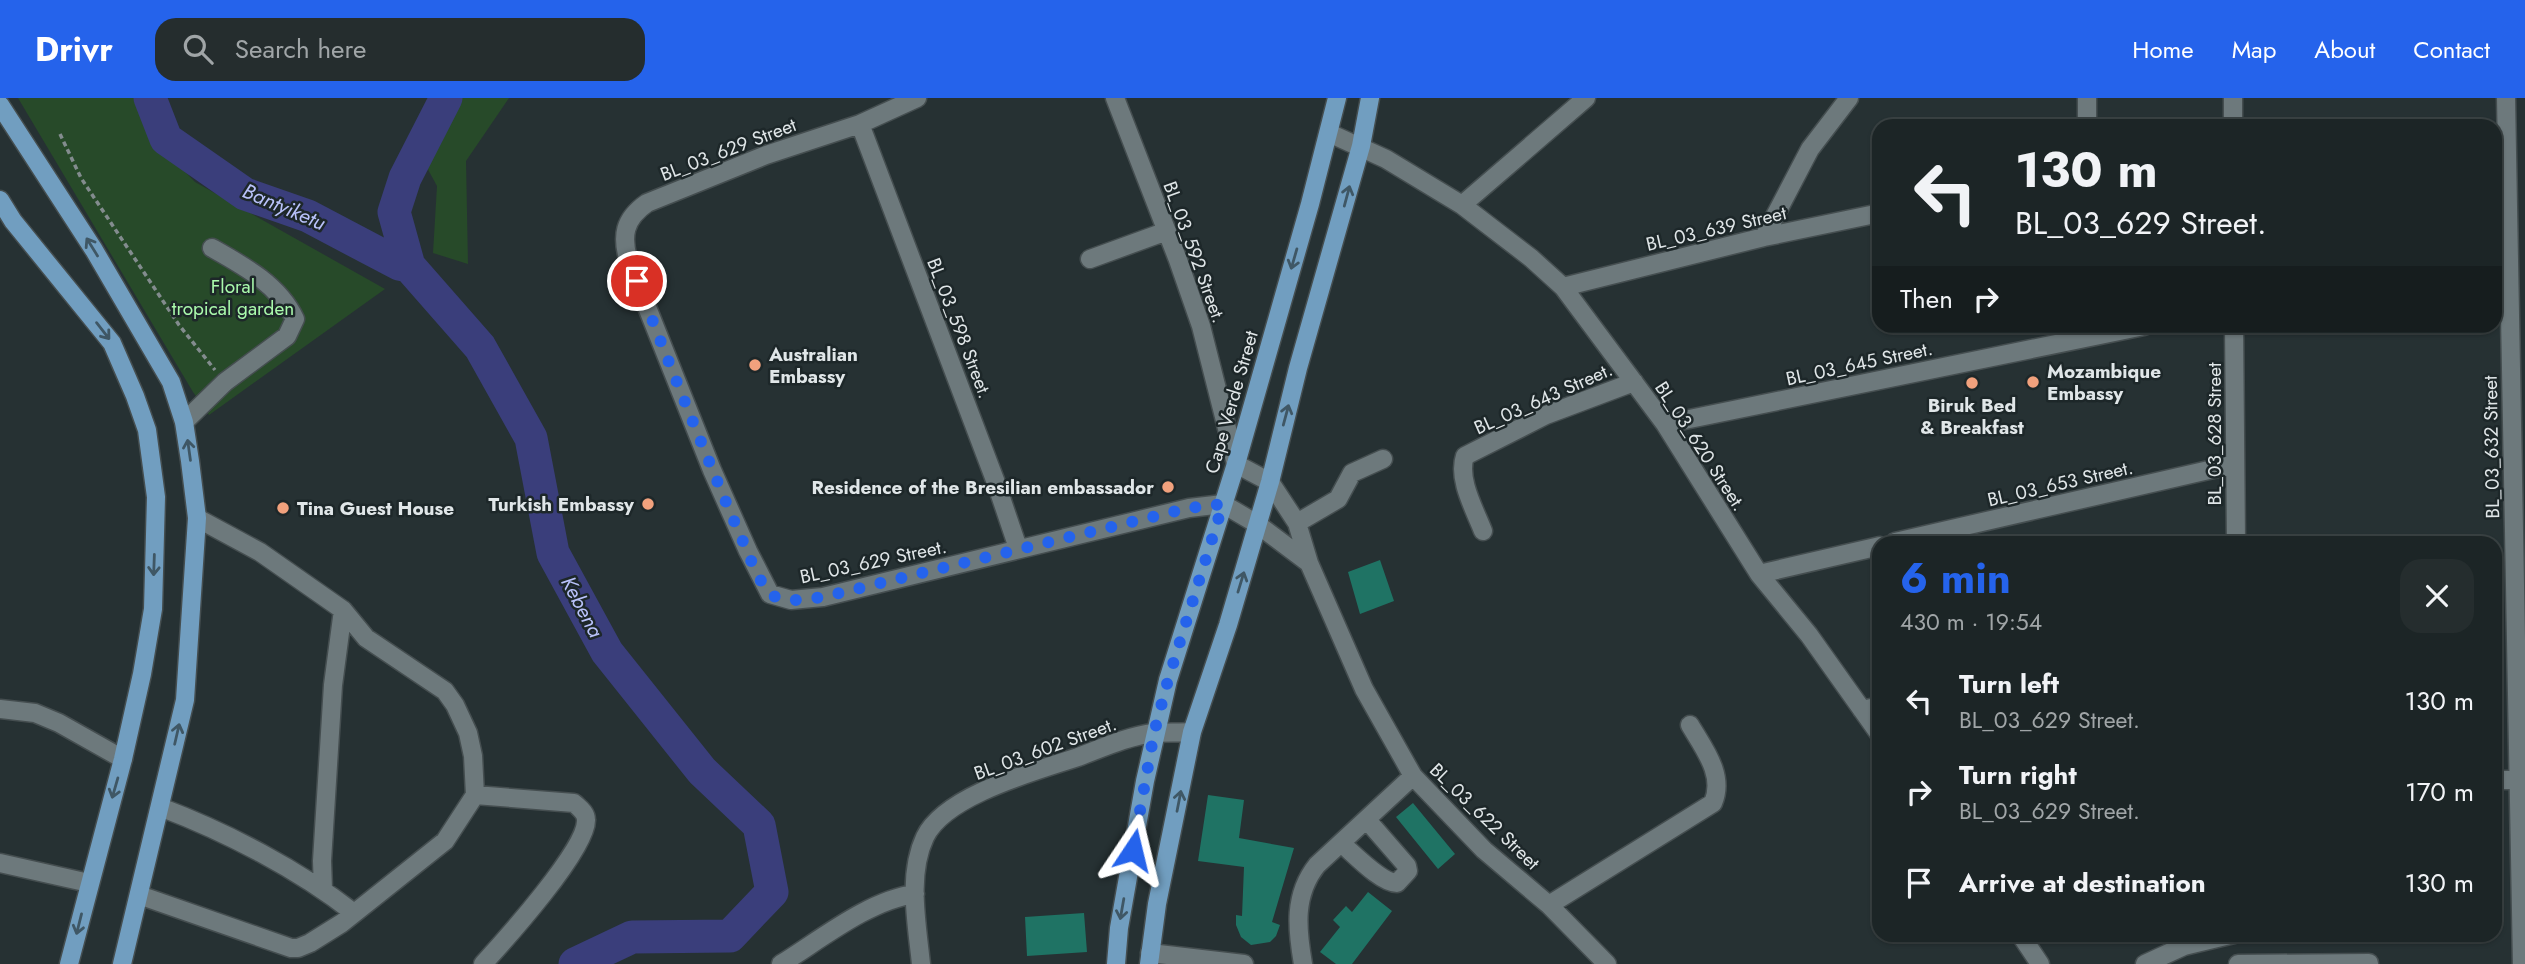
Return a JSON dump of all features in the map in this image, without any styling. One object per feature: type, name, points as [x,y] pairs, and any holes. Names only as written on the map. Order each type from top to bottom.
[{"type":"main road","name":"Cape Verde Street","points":[[1116,964],[1119,928],[1154,733],[1236,464],[1337,98]]},
{"type":"main road","points":[[1149,958],[1157,904],[1192,732],[1228,625],[1269,482],[1298,368],[1361,146],[1370,98]]},
{"type":"main road","points":[[0,105],[94,250],[153,349],[171,382],[184,422],[197,518],[185,700],[122,964]]},
{"type":"main road","points":[[0,200],[13,221],[112,343],[147,430],[156,497],[153,609],[142,674],[123,759],[69,964]]},
{"type":"street","name":"BL_03_629 Street","points":[[634,212],[647,203],[766,155],[860,124],[917,98]]},
{"type":"street","name":"BL_03_592 Street.","points":[[1115,98],[1201,326],[1236,464]]},
{"type":"street","points":[[1462,205],[1586,98]]},
{"type":"street","points":[[1764,237],[1810,149],[1849,98]]},
{"type":"street","points":[[2087,98],[2087,119]]},
{"type":"street","points":[[2233,98],[2233,119]]},
{"type":"street","name":"BL_03_632 Street","points":[[2506,98],[2516,239],[2514,581],[2520,605],[2522,964]]},
{"type":"street","name":"BL_03_598 Street.","points":[[860,124],[995,480],[1018,548]]},
{"type":"street","name":"BL_03_620 Street.","points":[[1329,132],[1361,146],[1462,205],[1531,258],[1563,287],[1665,424],[1759,574],[1809,635],[1872,724]]},
{"type":"street","name":"BL_03_629 Street.","points":[[634,212],[626,229],[624,245],[629,262],[712,470],[770,594],[791,600],[823,597],[1189,508],[1223,504]]},
{"type":"street","name":"BL_03_639 Street","points":[[1563,287],[1764,237],[1872,215]]},
{"type":"street","points":[[1090,259],[1167,231]]},
{"type":"street","points":[[184,422],[225,382],[287,336],[295,319],[287,302],[250,270],[212,248]]},
{"type":"street","name":"BL_03_645 Street.","points":[[1665,424],[2110,333]]},
{"type":"street","name":"BL_03_628 Street","points":[[2234,333],[2236,536]]},
{"type":"street","name":"BL_03_643 Street.","points":[[1483,531],[1465,478],[1462,465],[1465,456],[1546,415],[1634,382]]},
{"type":"street","points":[[1297,523],[1338,499],[1352,473],[1383,458]]},
{"type":"street","points":[[1236,464],[1269,482]]},
{"type":"street","name":"BL_03_653 Street.","points":[[1921,536],[2235,464]]},
{"type":"street","name":"BL_03_622 Street","points":[[1269,482],[1297,523],[1309,563],[1364,689],[1413,776],[1485,850],[1549,905],[1607,964]]},
{"type":"street","points":[[1223,504],[1257,524],[1309,563]]},
{"type":"street","points":[[139,895],[291,948],[298,948],[310,943],[354,913],[445,841],[475,795],[473,756],[468,733],[445,691],[366,638],[343,610],[260,552],[197,518]]},
{"type":"street","points":[[1759,574],[1872,548]]},
{"type":"street","points":[[2502,581],[2514,581]]},
{"type":"street","points":[[323,889],[322,861],[333,685],[343,610]]},
{"type":"street","points":[[1861,710],[1872,708]]},
{"type":"street","points":[[0,709],[35,713],[59,723],[123,759]]},
{"type":"street","points":[[1549,905],[1713,803],[1717,794],[1714,767],[1690,725]]},
{"type":"street","name":"BL_03_602 Street.","points":[[921,964],[915,894],[918,861],[926,835],[938,820],[954,807],[1000,784],[1131,739],[1154,733],[1192,732]]},
{"type":"street","points":[[1303,964],[1296,921],[1309,875],[1413,776]]},
{"type":"street","points":[[2502,780],[2519,780]]},
{"type":"street","points":[[475,795],[574,803],[586,819],[583,835],[547,889],[483,964]]},
{"type":"street","points":[[160,807],[206,824],[323,889],[354,913]]},
{"type":"street","points":[[1341,843],[1382,878],[1390,883],[1397,883],[1408,872],[1407,866],[1367,820]]},
{"type":"street","points":[[0,863],[89,883]]},
{"type":"street","points":[[780,964],[887,901],[915,894]]},
{"type":"street","points":[[2025,942],[2040,964]]},
{"type":"street","points":[[2145,964],[2183,946],[2201,942]]},
{"type":"street","points":[[2237,942],[2238,964],[2369,964]]},
{"type":"street","points":[[1149,958],[1244,964]]},
{"type":"path","points":[[60,134],[81,177],[161,299],[202,356],[225,382]]},
{"type":"green space","name":"Floral tropical garden","points":[[18,98],[135,98],[156,142],[195,182],[385,289],[209,415]]},
{"type":"green space","points":[[456,98],[509,98],[466,161],[468,264],[433,253],[437,186],[425,164]]},
{"type":"building","points":[[1380,560],[1394,601],[1360,614],[1348,572]]},
{"type":"building","points":[[1208,795],[1244,800],[1239,838],[1294,848],[1272,922],[1280,925],[1276,936],[1270,942],[1251,945],[1241,937],[1236,925],[1236,915],[1242,916],[1244,867],[1198,861]]},
{"type":"building","points":[[1413,803],[1455,854],[1438,869],[1396,817]]},
{"type":"building","points":[[1368,892],[1392,911],[1352,964],[1336,964],[1320,952],[1340,927],[1333,920],[1346,906],[1352,912]]},
{"type":"building","points":[[1084,913],[1087,952],[1027,956],[1025,917]]},
{"type":"waterway","name":"Bantyiketu","points":[[150,98],[166,139],[245,194],[308,216],[399,264],[409,266]]},
{"type":"waterway","name":"Kebena","points":[[446,98],[405,178],[394,212],[409,266],[480,347],[531,438],[553,553],[607,652],[702,771],[759,825],[772,892],[730,936],[632,937],[575,964]]},
{"type":"place","name":"Australian Embassy","points":[[755,365]]},
{"type":"place","name":"Mozambique Embassy","points":[[2033,382]]},
{"type":"place","name":"Biruk Bed & Breakfast","points":[[1972,383]]},
{"type":"place","name":"Residence of the Bresilian embassador","points":[[1168,487]]},
{"type":"place","name":"Turkish Embassy","points":[[648,504]]},
{"type":"place","name":"Tina Guest House","points":[[283,508]]},
{"type":"route","points":[[637,281],[712,470],[748,551],[770,594],[779,598],[791,600],[823,597],[1189,508],[1223,504],[1154,733],[1133,850]]}]
